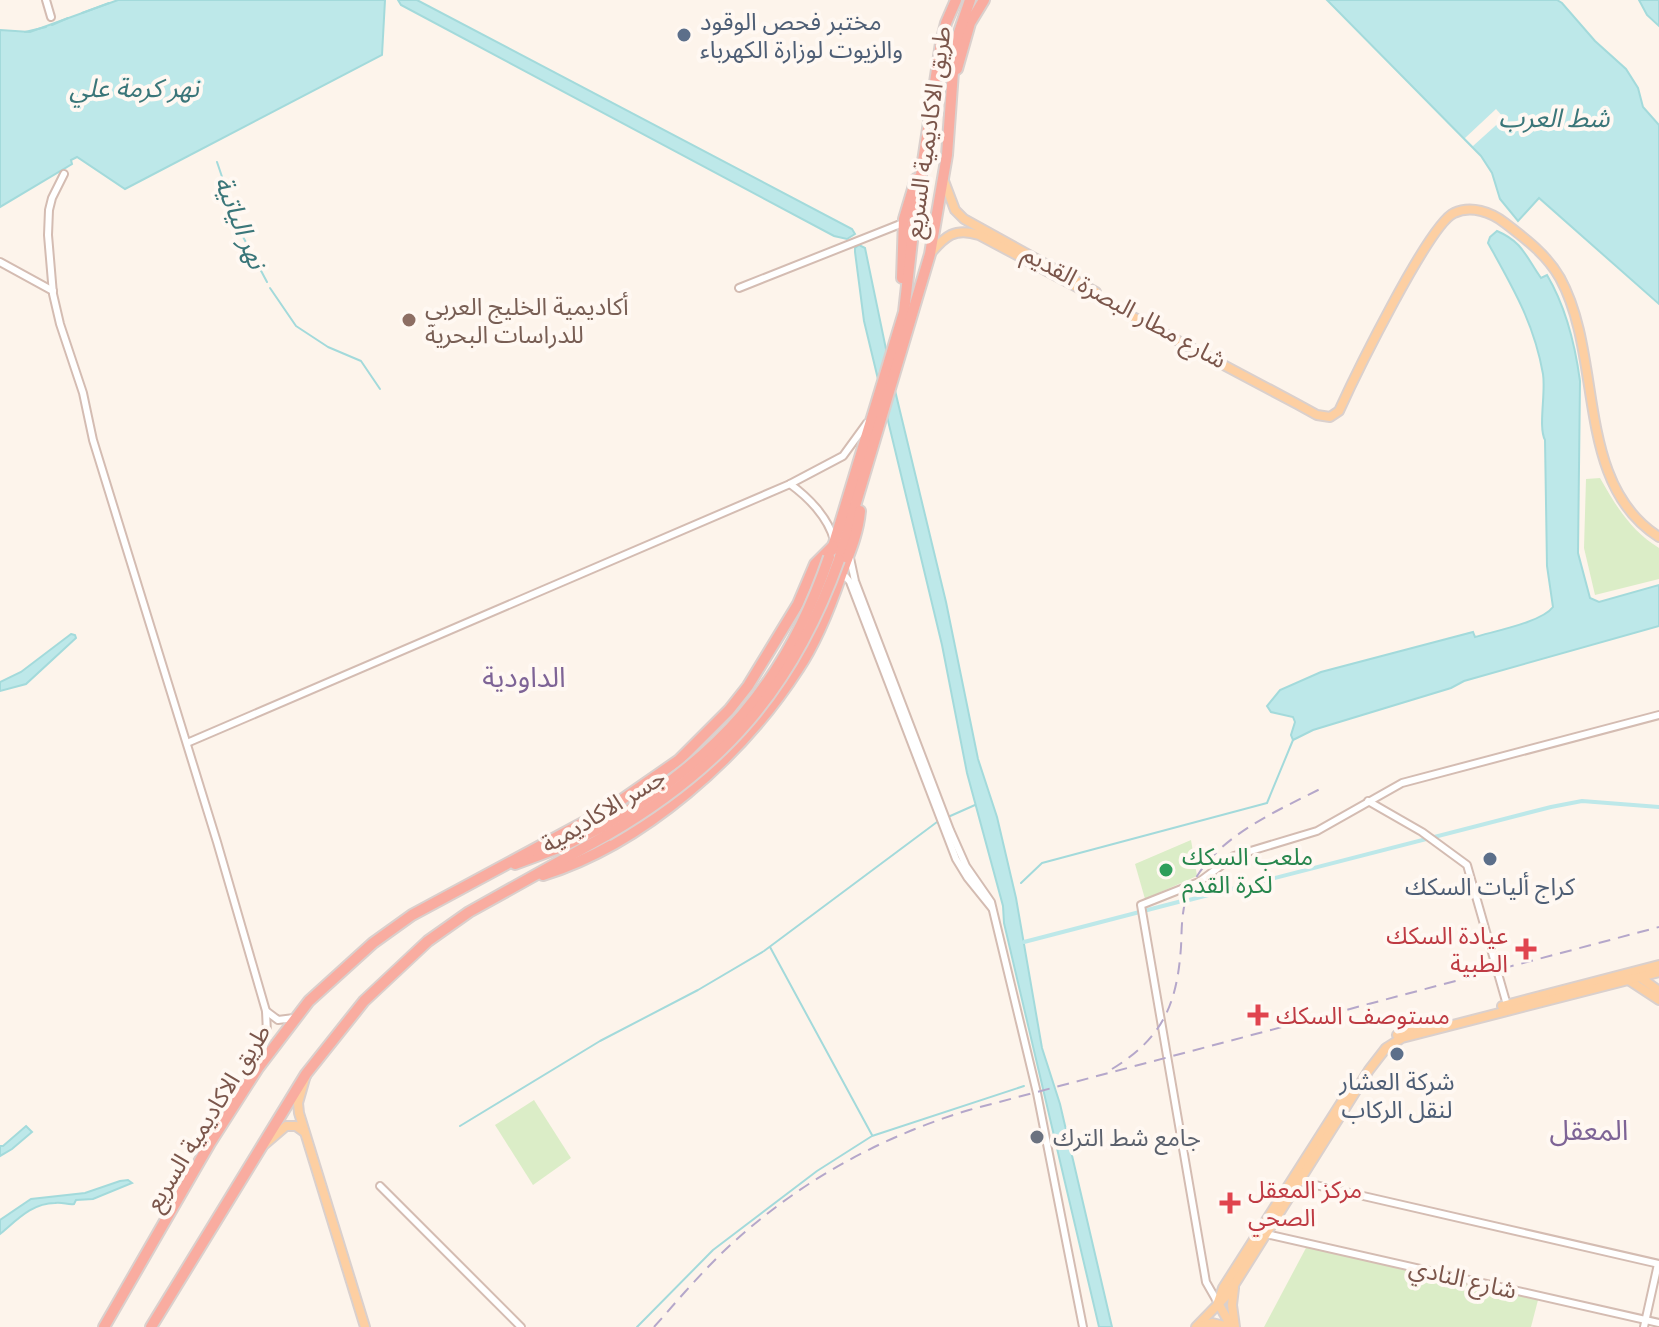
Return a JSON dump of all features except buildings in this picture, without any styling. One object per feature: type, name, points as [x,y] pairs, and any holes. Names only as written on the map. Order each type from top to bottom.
[{"type":"highway","name":"طريق الاكاديمية السريع","points":[[879,404],[901,322],[943,32],[956,0]]},
{"type":"highway","name":"طريق الاكاديمية السريع","points":[[879,404],[899,363],[930,254],[944,179],[956,37],[970,0]]},
{"type":"highway","points":[[952,78],[970,23],[984,0]]},
{"type":"highway","points":[[933,105],[951,107]]},
{"type":"highway","points":[[901,322],[904,223],[922,163]]},
{"type":"highway","points":[[911,250],[930,254]]},
{"type":"highway","points":[[151,1327],[306,1074],[342,1026],[397,968],[441,931],[511,887],[586,859],[625,836],[663,810],[720,762],[754,726],[807,654],[840,580],[853,541],[879,404]]},
{"type":"highway","points":[[834,559],[833,545],[879,404]]},
{"type":"highway","points":[[834,559],[863,486]]},
{"type":"highway","points":[[490,873],[607,810],[651,782],[699,742],[729,710],[764,664],[798,604],[815,564],[833,545]]},
{"type":"highway","name":"جسر الاكاديمية","points":[[511,887],[604,831],[678,778],[739,720],[790,648],[834,559]]},
{"type":"highway","points":[[764,664],[770,680],[786,685]]},
{"type":"highway","points":[[699,742],[720,762]]},
{"type":"highway","name":"جسر الاكاديمية","points":[[490,873],[604,831]]},
{"type":"highway","name":"طريق الاكاديمية السريع","points":[[104,1327],[206,1151],[258,1068],[296,1018],[323,988],[392,929],[441,898],[490,873]]},
{"type":"main road","name":"شارع مطار البصرة القديم","points":[[944,179],[955,210],[970,223],[1328,416]]},
{"type":"main road","points":[[1328,416],[1339,411],[1387,315],[1442,222],[1457,211],[1483,211],[1499,218],[1537,249],[1561,281],[1574,317],[1609,478],[1627,508],[1642,525],[1659,537]]},
{"type":"main road","name":"شارع مطار البصرة القديم","points":[[930,254],[952,233],[964,231],[979,235],[1297,404],[1328,416]]},
{"type":"main road","points":[[1196,1327],[1229,1293],[1369,1070],[1393,1042],[1633,978],[1659,965]]},
{"type":"main road","points":[[1232,1327],[1218,1303],[1223,1288],[1379,1048],[1406,1031],[1659,972]]},
{"type":"main road","points":[[1633,978],[1659,991]]},
{"type":"main road","points":[[1633,978],[1659,1000]]},
{"type":"main road","points":[[306,1074],[298,1108],[365,1327]]},
{"type":"main road","points":[[264,1146],[286,1126],[296,1126],[306,1134]]},
{"type":"main road","points":[[1232,1327],[1236,1282]]},
{"type":"main road","points":[[1196,1327],[1212,1323],[1232,1327]]},
{"type":"street","points":[[46,0],[51,17]]},
{"type":"street","points":[[64,174],[52,198],[48,235],[53,291],[60,324],[266,1011],[267,1033],[258,1068]]},
{"type":"street","points":[[739,288],[904,223]]},
{"type":"street","points":[[0,262],[53,291]]},
{"type":"street","points":[[187,743],[790,484],[843,456],[879,404]]},
{"type":"street","points":[[790,484],[820,514],[831,530],[833,545]]},
{"type":"street","points":[[853,541],[851,568],[895,688],[966,866],[990,900],[1037,1093],[1083,1327]]},
{"type":"street","points":[[840,580],[844,577],[850,582],[956,859],[992,908]]},
{"type":"street","points":[[1218,1303],[1206,1282],[1141,905],[1199,882],[1234,856],[1317,831],[1408,781],[1659,715]]},
{"type":"street","points":[[1368,801],[1425,834],[1465,862],[1470,869],[1507,1005]]},
{"type":"street","points":[[266,1011],[278,1020],[296,1018]]},
{"type":"street","points":[[1298,1181],[1658,1264],[1645,1324]]},
{"type":"street","points":[[380,1186],[521,1327]]},
{"type":"street","name":"شارع النادي","points":[[1266,1234],[1645,1324],[1659,1323]]},
{"type":"green space","points":[[1600,478],[1632,526],[1659,548],[1659,579],[1595,595],[1584,548],[1586,479]]},
{"type":"green space","name":"ملعب السكك لكرة القدم","points":[[1191,840],[1197,876],[1145,899],[1135,864]]},
{"type":"green space","points":[[534,1100],[571,1158],[533,1185],[495,1125]]},
{"type":"green space","points":[[1307,1246],[1538,1300],[1531,1327],[1264,1327]]},
{"type":"water","name":"نهر كرمة علي","points":[[118,0],[385,0],[382,55],[125,189],[77,157],[71,160],[72,164],[0,207],[0,30],[30,32]]},
{"type":"water","points":[[398,0],[417,0],[852,229],[855,234],[847,239],[834,236],[401,5]]},
{"type":"water","name":"شط العرب","points":[[1327,0],[1557,0],[1562,3],[1595,41],[1626,69],[1638,88],[1643,107],[1659,125],[1659,304],[1539,198],[1518,221],[1500,199],[1492,173],[1481,156]]},
{"type":"water","points":[[1639,0],[1659,0],[1659,26],[1647,15]]},
{"type":"water","points":[[1497,231],[1518,245],[1541,278],[1547,275],[1572,340],[1580,381],[1578,553],[1590,598],[1599,602],[1659,585],[1659,626],[1464,681],[1451,688],[1313,730],[1293,740],[1293,717],[1271,712],[1267,706],[1280,690],[1321,672],[1473,632],[1475,637],[1517,625],[1539,617],[1553,607],[1547,566],[1543,374],[1528,322],[1488,243]]},
{"type":"water","points":[[859,245],[865,248],[892,378],[946,602],[978,759],[997,817],[1016,898],[1042,1048],[1060,1104],[1112,1327],[1099,1327],[1004,923],[1003,906],[967,773],[942,645],[864,321],[855,252]]},
{"type":"water","points":[[71,634],[76,638],[26,684],[0,691],[0,682],[21,672]]},
{"type":"water","points":[[26,1126],[32,1132],[0,1156],[0,1146]]},
{"type":"water","points":[[128,1180],[132,1183],[93,1199],[76,1200],[74,1204],[39,1206],[25,1213],[0,1234],[0,1220],[31,1199],[85,1193]]},
{"type":"pier","points":[[1496,109],[1504,118],[1473,146],[1465,138]]},
{"type":"waterway","points":[[82,13],[109,3]]},
{"type":"waterway","points":[[52,25],[68,18]]},
{"type":"waterway","points":[[25,32],[46,27]]},
{"type":"waterway","name":"نهر الياتية","points":[[217,162],[241,233],[267,282]]},
{"type":"waterway","name":"نهر الياتية","points":[[270,288],[296,326],[328,347],[361,361],[380,389]]},
{"type":"waterway","points":[[1021,883],[1042,863],[1267,803],[1293,740]]},
{"type":"waterway","points":[[1189,900],[1551,807],[1582,801],[1659,807]]},
{"type":"waterway","points":[[948,817],[975,805]]},
{"type":"waterway","points":[[460,1126],[600,1041],[698,990],[764,951],[937,822]]},
{"type":"waterway","points":[[1024,942],[1182,901]]},
{"type":"waterway","points":[[770,947],[872,1135]]},
{"type":"waterway","points":[[637,1327],[713,1250],[817,1171],[872,1136],[1024,1086]]},
{"type":"railway","points":[[1112,1069],[1144,1045],[1164,1018],[1176,986],[1185,901],[1202,869],[1215,854],[1248,828],[1322,788]]},
{"type":"railway","points":[[654,1327],[725,1250],[780,1204],[839,1166],[902,1134],[969,1110],[1659,927]]},
{"type":"place","name":"مختبر فحص الوقود والزيوت لوزارة الكهرباء","points":[[684,35]]},
{"type":"place","name":"أكاديمية الخليج العربي للدراسات البحرية","points":[[409,320]]},
{"type":"place","name":"كراج أليات السكك","points":[[1490,859]]},
{"type":"place","name":"ملعب السكك لكرة القدم","points":[[1166,870]]},
{"type":"place","name":"عيادة السكك الطبية","points":[[1526,949]]},
{"type":"place","name":"مستوصف السكك","points":[[1258,1015]]},
{"type":"place","name":"شركة العشار لنقل الركاب","points":[[1397,1054]]},
{"type":"place","name":"جامع شط الترك","points":[[1037,1137]]},
{"type":"place","name":"مركز المعقل الصحي","points":[[1230,1203]]},
{"type":"district","name":"الداودية","points":[[524,676]]},
{"type":"district","name":"المعقل","points":[[1589,1129]]}]
